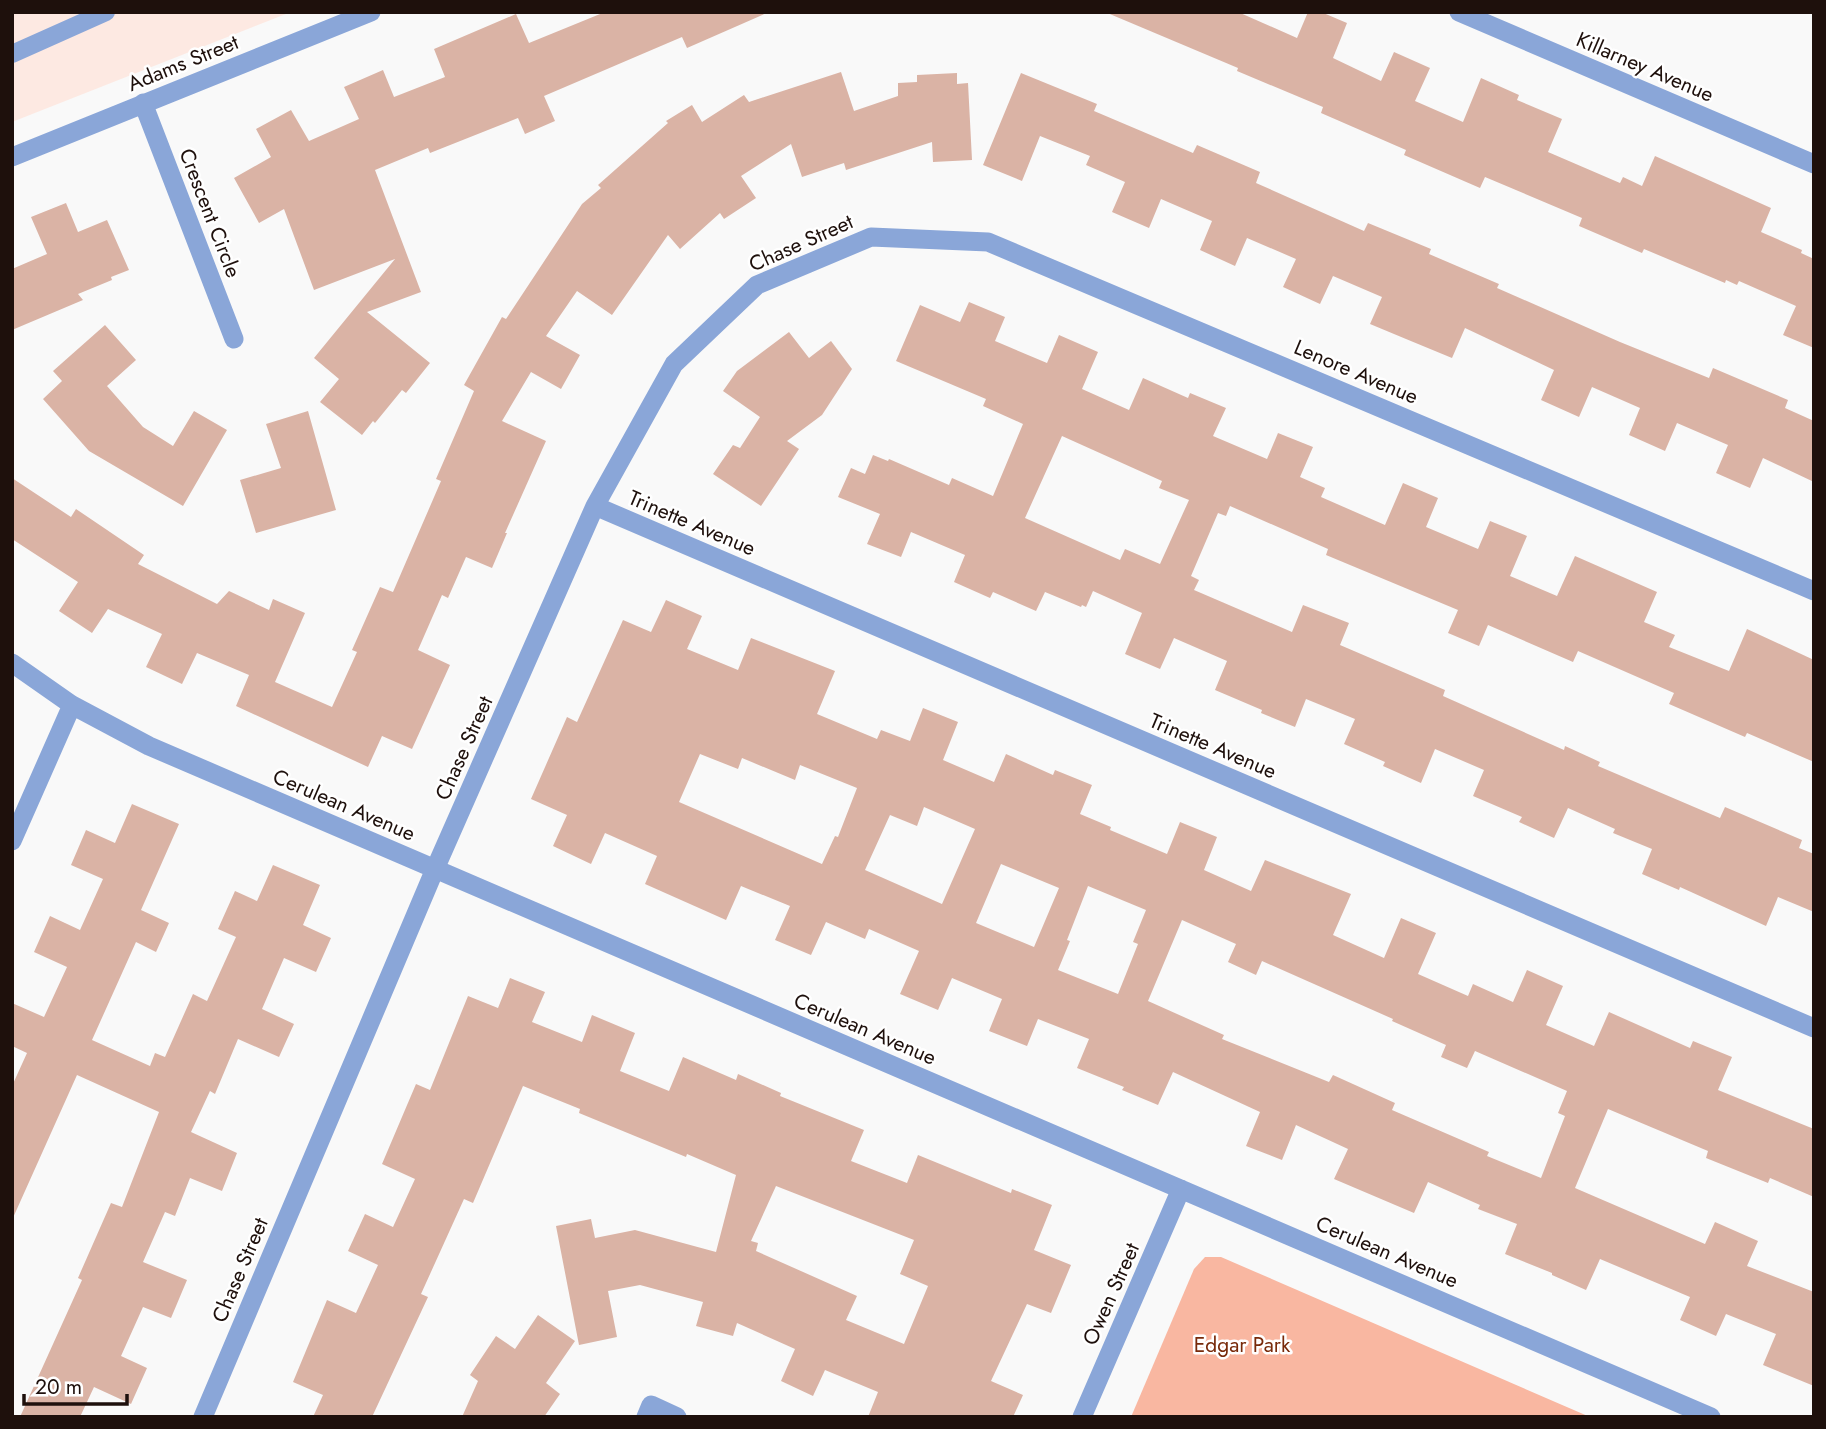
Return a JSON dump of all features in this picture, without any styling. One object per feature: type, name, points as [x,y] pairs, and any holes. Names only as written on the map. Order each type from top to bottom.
[{"type":"street","name":"Adams Street","points":[[12,157],[371,12]]},
{"type":"street","name":"Killarney Avenue","points":[[1459,12],[1814,164]]},
{"type":"street","name":"Crescent Circle","points":[[143,103],[234,339]]},
{"type":"street","name":"Chase Street","points":[[202,1417],[435,869],[595,506],[674,364],[757,285],[871,237]]},
{"type":"street","name":"Lenore Avenue","points":[[871,237],[988,242],[1814,591]]},
{"type":"street","name":"Trinette Avenue","points":[[595,506],[1814,1028]]},
{"type":"street","name":"Cerulean Avenue","points":[[12,663],[72,705],[149,746],[1181,1189],[1688,1412],[1711,1417]]},
{"type":"street","points":[[12,841],[72,705]]},
{"type":"street","name":"Owen Street","points":[[1082,1417],[1181,1189]]},
{"type":"street","points":[[648,1411],[677,1417]]},
{"type":"lane","points":[[12,54],[106,12]]},
{"type":"shaded area","points":[[12,12],[291,12],[12,122]]},
{"type":"green space","name":"Edgar Park","points":[[1205,1257],[1221,1257],[1590,1417],[1131,1417],[1194,1269]]},
{"type":"building","points":[[605,12],[769,12],[687,48],[682,37],[544,96],[555,121],[525,134],[518,118],[430,153],[428,148],[375,170],[421,292],[367,312],[430,363],[406,393],[402,390],[362,435],[320,402],[339,379],[314,358],[395,259],[314,290],[284,209],[259,223],[234,178],[271,157],[256,129],[291,110],[309,141],[359,119],[344,87],[383,70],[394,97],[445,77],[434,49],[516,14],[529,43]]},
{"type":"building","points":[[1105,12],[1238,12],[1297,38],[1308,12],[1321,12],[1347,23],[1333,58],[1381,81],[1394,52],[1430,68],[1415,101],[1463,122],[1481,78],[1519,95],[1517,100],[1562,119],[1548,152],[1620,183],[1623,177],[1642,186],[1655,156],[1771,208],[1761,232],[1802,250],[1801,253],[1814,259],[1814,348],[1783,335],[1796,306],[1739,281],[1737,285],[1726,280],[1725,283],[1644,249],[1642,253],[1579,226],[1582,218],[1485,177],[1480,188],[1404,155],[1406,150],[1321,113],[1323,107]]},
{"type":"building","points":[[841,72],[854,111],[898,96],[898,83],[917,82],[917,75],[957,73],[957,84],[968,83],[972,160],[933,162],[932,142],[846,170],[844,163],[802,177],[791,144],[741,176],[756,198],[724,219],[720,213],[680,249],[668,235],[612,315],[577,291],[546,336],[580,355],[561,389],[531,372],[502,421],[546,441],[492,568],[466,557],[448,598],[442,595],[418,650],[450,665],[412,749],[382,736],[368,767],[236,706],[249,675],[197,653],[182,684],[146,667],[162,634],[108,609],[92,633],[59,611],[78,582],[12,539],[12,478],[71,517],[76,509],[144,555],[138,564],[217,604],[229,591],[269,610],[273,599],[305,613],[275,682],[332,707],[357,652],[352,650],[380,587],[393,592],[441,481],[436,479],[474,391],[464,385],[502,317],[506,319],[582,204],[601,188],[598,185],[668,123],[666,121],[692,105],[702,122],[744,95],[749,102]]},
{"type":"building","points":[[1021,73],[1097,104],[1094,111],[1193,153],[1197,145],[1260,172],[1256,183],[1364,231],[1368,223],[1431,249],[1429,254],[1499,284],[1497,288],[1620,342],[1709,378],[1713,368],[1788,400],[1785,408],[1814,421],[1814,482],[1763,458],[1750,488],[1716,473],[1728,445],[1677,423],[1665,451],[1629,435],[1640,408],[1592,387],[1579,417],[1541,400],[1554,370],[1465,328],[1452,358],[1370,324],[1382,297],[1333,276],[1320,304],[1283,287],[1296,259],[1247,238],[1235,266],[1200,250],[1212,221],[1161,199],[1149,228],[1112,212],[1125,182],[1086,165],[1090,156],[1040,136],[1022,181],[983,165]]},
{"type":"building","points":[[66,203],[78,232],[107,220],[129,270],[78,294],[83,300],[12,330],[12,269],[47,254],[31,217]]},
{"type":"building","points":[[969,302],[1005,317],[995,341],[1047,363],[1059,335],[1098,352],[1082,389],[1129,410],[1143,378],[1188,398],[1190,393],[1226,408],[1213,436],[1267,459],[1278,433],[1313,447],[1300,477],[1325,488],[1321,497],[1385,525],[1403,483],[1438,498],[1426,527],[1478,549],[1490,521],[1527,536],[1510,576],[1557,596],[1575,556],[1657,592],[1644,622],[1675,635],[1669,647],[1729,671],[1747,629],[1814,660],[1814,762],[1747,733],[1745,737],[1669,704],[1674,693],[1578,651],[1573,662],[1488,625],[1479,646],[1448,633],[1458,610],[1326,555],[1328,549],[1230,506],[1226,516],[1218,513],[1191,576],[1199,580],[1194,590],[1292,632],[1303,605],[1349,623],[1340,645],[1445,690],[1443,696],[1564,750],[1565,746],[1600,762],[1598,766],[1720,818],[1725,807],[1802,840],[1799,848],[1814,854],[1814,912],[1778,897],[1766,926],[1680,887],[1679,890],[1642,874],[1652,849],[1613,833],[1615,829],[1568,808],[1554,838],[1519,822],[1522,817],[1473,796],[1484,770],[1435,749],[1421,783],[1383,766],[1385,762],[1344,744],[1355,719],[1306,699],[1295,727],[1215,690],[1227,661],[1174,638],[1160,669],[1125,654],[1142,613],[1093,591],[1086,607],[1045,592],[1036,611],[993,592],[990,598],[954,582],[965,555],[911,532],[901,557],[867,544],[880,514],[838,497],[851,468],[865,474],[873,455],[888,461],[889,459],[949,485],[952,478],[993,496],[1023,424],[983,406],[986,399],[896,361],[920,305],[960,322]],"holes":[[[1062,436],[1162,481],[1159,488],[1189,500],[1160,564],[1125,549],[1120,560],[1025,518]]]},
{"type":"building","points":[[105,325],[136,360],[107,386],[143,427],[173,446],[194,411],[227,430],[183,506],[89,451],[43,399],[62,381],[53,371]]},
{"type":"building","points":[[789,332],[809,358],[831,341],[852,369],[822,415],[787,441],[799,449],[761,506],[713,474],[733,445],[740,448],[760,417],[723,391],[737,371]]},
{"type":"building","points":[[308,411],[336,510],[256,533],[240,480],[281,468],[266,424]]},
{"type":"building","points":[[666,600],[702,616],[687,649],[738,670],[751,638],[835,671],[817,714],[877,739],[881,730],[910,741],[923,708],[958,722],[943,760],[994,782],[1006,754],[1053,775],[1055,770],[1092,785],[1080,814],[1167,854],[1180,822],[1217,837],[1204,870],[1251,891],[1265,860],[1351,894],[1333,935],[1384,958],[1401,918],[1436,933],[1418,974],[1468,996],[1473,984],[1513,1002],[1527,970],[1563,986],[1546,1025],[1594,1046],[1609,1012],[1690,1048],[1693,1041],[1732,1057],[1718,1090],[1814,1129],[1814,1197],[1770,1178],[1768,1183],[1706,1158],[1708,1151],[1608,1109],[1575,1188],[1705,1244],[1715,1222],[1758,1241],[1747,1266],[1814,1292],[1814,1386],[1763,1365],[1776,1334],[1726,1314],[1716,1336],[1680,1320],[1690,1297],[1600,1259],[1586,1290],[1505,1254],[1517,1224],[1478,1209],[1480,1205],[1428,1182],[1414,1213],[1334,1179],[1348,1149],[1296,1125],[1282,1160],[1246,1146],[1260,1112],[1173,1072],[1158,1105],[1122,1090],[1124,1087],[1077,1068],[1089,1039],[1038,1019],[1027,1046],[989,1031],[1002,999],[952,978],[938,1010],[900,994],[919,951],[869,929],[865,939],[826,922],[811,955],[775,940],[790,906],[741,886],[726,920],[645,884],[657,856],[605,833],[591,864],[553,846],[567,815],[531,799],[567,717],[577,722],[623,620],[651,632]],"holes":[[[700,754],[738,769],[742,758],[795,780],[800,765],[857,788],[838,837],[835,836],[822,864],[679,802]],[[924,807],[975,829],[942,904],[865,870],[890,815],[917,826]],[[1001,864],[1059,888],[1034,947],[976,923]],[[1088,886],[1146,910],[1133,942],[1138,944],[1118,994],[1058,970],[1070,941],[1067,940]],[[1182,920],[1236,944],[1228,962],[1256,975],[1262,961],[1446,1045],[1441,1057],[1467,1068],[1475,1051],[1567,1091],[1558,1113],[1565,1116],[1541,1178],[1487,1156],[1489,1152],[1392,1110],[1395,1103],[1333,1075],[1329,1082],[1222,1039],[1224,1035],[1148,1001]]]},
{"type":"building","points":[[132,804],[179,824],[141,910],[169,923],[156,952],[136,942],[92,1040],[150,1066],[155,1053],[165,1057],[193,994],[207,1001],[236,937],[218,929],[235,891],[257,901],[273,865],[320,885],[303,925],[331,938],[316,972],[284,958],[262,1009],[294,1024],[279,1057],[238,1039],[215,1094],[210,1091],[191,1132],[237,1153],[222,1191],[190,1178],[175,1216],[165,1212],[143,1262],[187,1280],[171,1318],[143,1307],[121,1356],[147,1368],[131,1404],[94,1387],[80,1417],[20,1417],[82,1280],[78,1278],[111,1203],[122,1207],[159,1112],[77,1075],[12,1220],[12,1086],[27,1053],[12,1046],[12,1003],[44,1017],[67,967],[34,952],[50,916],[80,930],[103,879],[71,865],[86,830],[115,843]]},
{"type":"building","points":[[510,978],[545,992],[532,1022],[582,1042],[592,1015],[635,1033],[620,1071],[669,1091],[683,1057],[736,1080],[738,1074],[781,1093],[780,1096],[864,1130],[851,1161],[907,1183],[918,1155],[1011,1193],[1012,1189],[1052,1205],[1034,1250],[1071,1265],[1051,1313],[1027,1304],[991,1381],[1023,1395],[1013,1417],[868,1417],[878,1392],[825,1370],[813,1396],[781,1381],[795,1349],[737,1323],[733,1336],[696,1326],[703,1302],[640,1285],[608,1291],[617,1337],[579,1345],[556,1226],[591,1219],[595,1238],[635,1230],[716,1252],[736,1175],[579,1113],[580,1109],[523,1086],[473,1203],[464,1199],[421,1294],[428,1297],[372,1417],[313,1417],[323,1395],[293,1382],[327,1300],[356,1313],[378,1265],[348,1251],[365,1214],[393,1227],[415,1179],[382,1164],[416,1084],[430,1090],[468,996],[498,1008]],"holes":[[[776,1186],[914,1240],[900,1274],[928,1286],[904,1344],[846,1320],[857,1296],[756,1251],[758,1243],[751,1241]]]},
{"type":"building","points":[[538,1315],[575,1341],[546,1383],[560,1394],[544,1417],[462,1417],[478,1381],[470,1375],[496,1336],[515,1349]]}]
